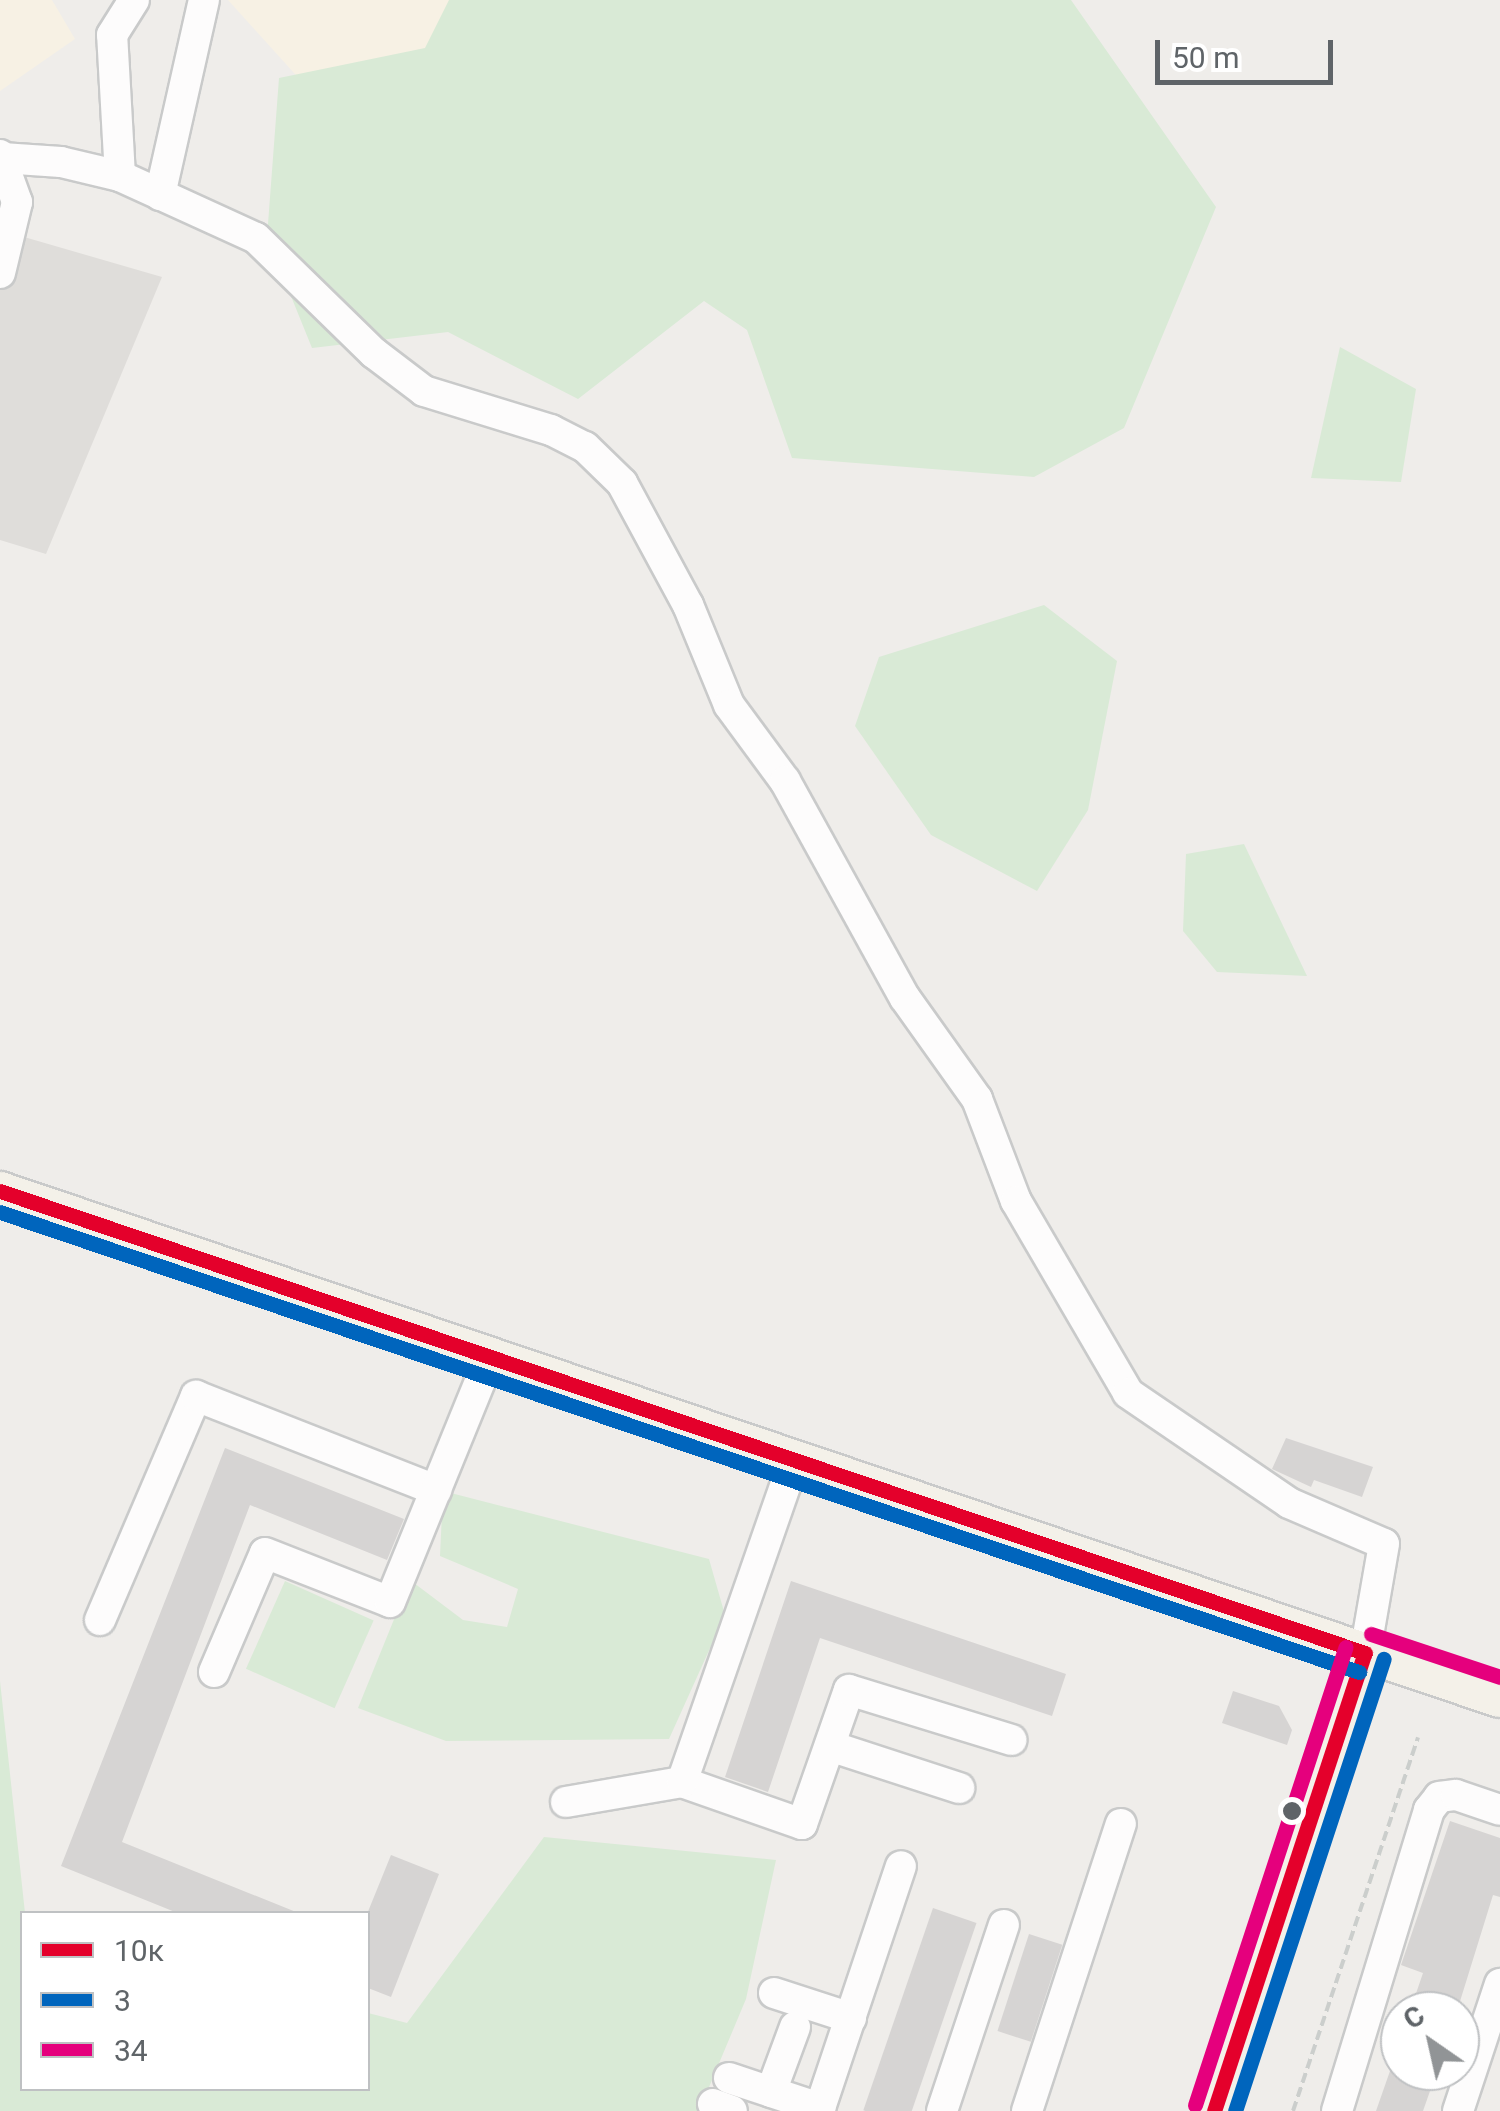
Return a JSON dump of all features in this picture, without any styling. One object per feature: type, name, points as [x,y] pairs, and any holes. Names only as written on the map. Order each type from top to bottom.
[{"type":"main road","points":[[0,1191],[1500,1698]]},
{"type":"main road","points":[[1214,2111],[1365,1652]]},
{"type":"lane","points":[[120,176],[112,35],[134,0]]},
{"type":"lane","points":[[160,195],[204,0]]},
{"type":"lane","points":[[0,273],[17,202],[1,156],[60,162],[120,176],[256,238],[374,354],[424,391],[550,430],[585,446],[622,484],[688,605],[730,704],[785,780],[905,998],[977,1098],[1016,1201],[1128,1393],[1288,1502],[1384,1544],[1365,1652]]},
{"type":"lane","points":[[214,1672],[265,1553],[390,1602],[491,1355]]},
{"type":"lane","points":[[100,1620],[196,1396],[436,1490]]},
{"type":"lane","points":[[682,1782],[795,1457]]},
{"type":"lane","points":[[566,1802],[682,1782],[802,1824],[849,1690],[1012,1740]]},
{"type":"lane","points":[[830,1746],[959,1788]]},
{"type":"lane","points":[[1336,2111],[1430,1810],[1440,1797],[1456,1796],[1500,1810]]},
{"type":"lane","points":[[1026,2111],[1121,1824]]},
{"type":"lane","points":[[729,2078],[820,2110],[901,1866]]},
{"type":"lane","points":[[942,2111],[1004,1925]]},
{"type":"lane","points":[[1458,2111],[1500,1984]]},
{"type":"lane","points":[[774,1993],[851,2018]]},
{"type":"lane","points":[[771,2092],[795,2027]]},
{"type":"path","points":[[1293,2111],[1418,1736]]},
{"type":"shaded area","points":[[0,0],[52,0],[75,39],[0,91]]},
{"type":"shaded area","points":[[228,0],[682,0],[332,115]]},
{"type":"shaded area","points":[[0,230],[162,277],[46,554],[0,540]]},
{"type":"green space","points":[[449,0],[1071,0],[1216,207],[1124,428],[1034,477],[792,458],[747,330],[704,301],[578,399],[448,332],[312,348],[267,237],[279,78],[425,48]]},
{"type":"green space","points":[[1340,347],[1416,389],[1401,482],[1311,478]]},
{"type":"green space","points":[[1044,605],[1117,661],[1088,810],[1037,891],[931,835],[855,726],[879,657]]},
{"type":"green space","points":[[1244,844],[1307,976],[1217,972],[1183,931],[1186,854]]},
{"type":"green space","points":[[443,1491],[709,1559],[725,1615],[669,1739],[446,1741],[358,1708],[410,1580],[463,1620],[507,1627],[518,1589],[440,1556]]},
{"type":"green space","points":[[285,1581],[374,1620],[335,1708],[246,1669]]},
{"type":"green space","points":[[0,1681],[25,1911],[20,1911],[20,2091],[370,2091],[370,2014],[407,2023],[544,1837],[776,1860],[746,1999],[699,2111],[0,2111]]},
{"type":"building","points":[[1286,1438],[1373,1467],[1362,1497],[1314,1480],[1311,1487],[1272,1469]]},
{"type":"building","points":[[225,1448],[404,1519],[387,1560],[250,1505],[122,1842],[294,1911],[173,1911],[61,1866]]},
{"type":"building","points":[[791,1581],[1066,1674],[1052,1716],[820,1638],[768,1792],[725,1777]]},
{"type":"building","points":[[1233,1691],[1279,1706],[1292,1730],[1287,1745],[1222,1723]]},
{"type":"building","points":[[1450,1821],[1500,1838],[1500,1897],[1493,1895],[1463,1991],[1417,1991],[1423,1973],[1401,1965]]},
{"type":"building","points":[[391,1855],[439,1874],[391,1997],[370,1989],[368,1911]]},
{"type":"building","points":[[933,1908],[976,1923],[912,2111],[863,2110]]},
{"type":"building","points":[[1029,1934],[1062,1945],[1031,2042],[997,2031]]},
{"type":"building","points":[[1383,2091],[1430,2091],[1423,2111],[1376,2111]]},
{"type":"transit line","name":"10к","points":[[0,1191],[1365,1653]]},
{"type":"transit line","name":"3","points":[[0,1212],[1359,1672]]},
{"type":"transit line","name":"34","points":[[1371,1634],[1500,1677]]},
{"type":"transit line","name":"34","points":[[1195,2105],[1346,1647]]},
{"type":"transit line","name":"10к","points":[[1214,2111],[1365,1653]]},
{"type":"transit line","name":"3","points":[[1235,2111],[1384,1659]]}]
